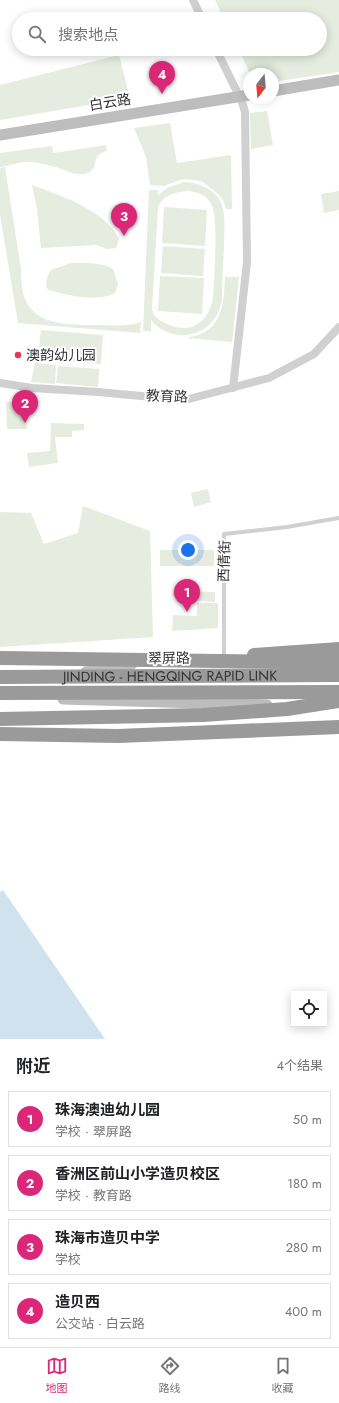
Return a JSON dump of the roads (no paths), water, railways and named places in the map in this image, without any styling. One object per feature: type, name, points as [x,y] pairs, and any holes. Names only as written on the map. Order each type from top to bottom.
[{"type":"highway","points":[[180,657],[267,655],[339,649]]},
{"type":"highway","points":[[0,658],[339,662]]},
{"type":"highway","name":"JINDING - HENGQING RAPID LINK","points":[[0,676],[339,675]]},
{"type":"highway","name":"JINDING - HENGQING RAPID LINK","points":[[0,693],[339,692]]},
{"type":"highway","points":[[0,719],[203,715],[287,709],[339,701]]},
{"type":"highway","points":[[0,734],[118,736],[339,728]]},
{"type":"main road","points":[[279,90],[339,80]]},
{"type":"main road","name":"白云路","points":[[0,135],[243,95]]},
{"type":"main road","points":[[72,674],[180,657]]},
{"type":"main road","name":"翠屏路","points":[[0,676],[339,670]]},
{"type":"main road","points":[[0,698],[339,707]]},
{"type":"street","points":[[193,0],[199,12]]},
{"type":"street","points":[[220,56],[243,93]]},
{"type":"street","points":[[233,388],[247,262],[244,104]]},
{"type":"street","name":"教育路","points":[[0,383],[32,388],[185,400],[269,378],[314,354],[339,327]]},
{"type":"lane","name":"西倩街","points":[[224,656],[224,534],[287,527],[339,518]]},
{"type":"water","points":[[3,890],[105,1039],[0,1039],[0,892]]},
{"type":"place","name":"造贝西","points":[[162,94]]},
{"type":"place","name":"珠海市造贝中学","points":[[124,236]]},
{"type":"place","name":"澳韵幼儿园","points":[[18,355]]},
{"type":"place","name":"香洲区前山小学造贝校区","points":[[25,423]]},
{"type":"place","name":"珠海澳迪幼儿园","points":[[187,612]]}]
